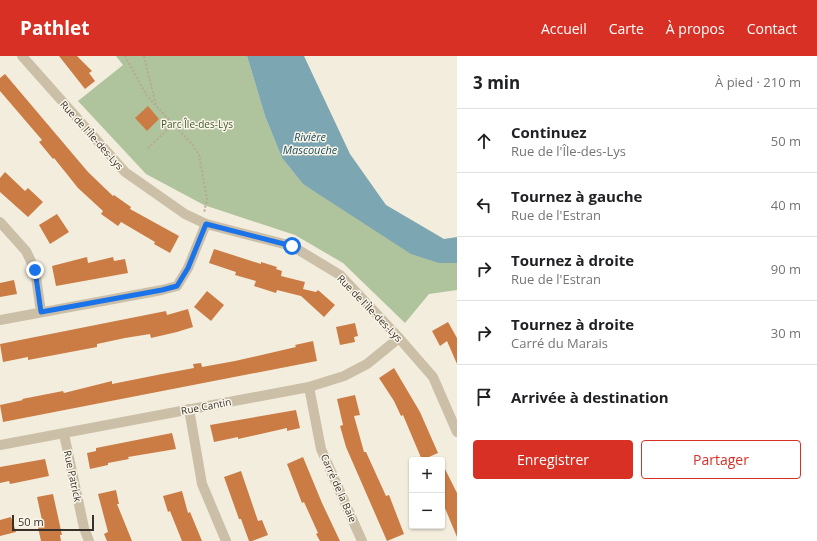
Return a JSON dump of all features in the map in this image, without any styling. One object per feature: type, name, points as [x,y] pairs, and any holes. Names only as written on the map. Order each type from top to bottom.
[{"type":"street","name":"Rue de l'Île-des-Lys","points":[[22,56],[125,172],[185,214],[204,223],[292,246],[340,276],[399,338],[433,377],[457,432]]},
{"type":"street","points":[[0,222],[26,251],[35,270],[41,312]]},
{"type":"street","points":[[0,320],[177,286],[188,268],[204,223]]},
{"type":"street","name":"Rue Cantin","points":[[0,446],[309,387],[344,376],[367,364],[399,338]]},
{"type":"street","name":"Carré de la Baie","points":[[309,387],[321,449],[362,541]]},
{"type":"street","points":[[189,410],[202,484],[226,541]]},
{"type":"street","name":"Rue Patrick","points":[[64,434],[84,528],[89,541]]},
{"type":"path","points":[[125,56],[147,96],[191,143],[199,155],[207,199],[204,223]]},
{"type":"path","points":[[144,56],[156,106]]},
{"type":"path","points":[[148,148],[173,125]]},
{"type":"green space","name":"Parc Île-des-Lys","points":[[116,56],[247,56],[265,116],[282,158],[303,184],[439,263],[457,263],[457,290],[429,294],[405,323],[343,263],[295,235],[204,205],[146,174],[78,101],[123,65]]},
{"type":"water","name":"Rivière Mascouche","points":[[247,56],[304,56],[350,154],[386,205],[444,239],[457,237],[457,263],[439,263],[411,254],[303,184],[282,158],[265,116]]},
{"type":"building","points":[[59,56],[77,56],[92,71],[89,73],[95,81],[85,89]]},
{"type":"building","points":[[5,74],[88,172],[113,196],[114,195],[131,207],[130,209],[179,236],[170,253],[154,244],[155,242],[121,222],[118,226],[101,214],[103,211],[78,188],[54,158],[53,159],[39,142],[42,140],[0,91],[0,78]]},
{"type":"building","points":[[148,106],[159,119],[147,131],[135,118]]},
{"type":"building","points":[[5,172],[25,191],[28,188],[43,202],[28,217],[0,192],[0,178]]},
{"type":"building","points":[[57,214],[69,232],[50,244],[39,225]]},
{"type":"building","points":[[214,249],[261,264],[261,262],[277,267],[276,269],[282,271],[281,276],[305,282],[303,289],[316,292],[318,290],[335,305],[324,317],[301,296],[277,290],[276,293],[254,286],[256,281],[235,275],[236,272],[209,263]]},
{"type":"building","points":[[87,257],[88,263],[113,257],[114,261],[125,259],[128,273],[56,286],[52,266]]},
{"type":"building","points":[[14,280],[17,294],[0,297],[0,283]]},
{"type":"building","points":[[207,291],[224,305],[211,321],[194,307]]},
{"type":"building","points":[[188,309],[193,327],[177,332],[151,338],[150,334],[125,338],[97,344],[97,347],[28,360],[28,357],[3,362],[0,344],[166,311],[167,315]]},
{"type":"building","points":[[448,322],[457,338],[457,364],[447,341],[440,346],[432,331]]},
{"type":"building","points":[[355,323],[358,336],[354,337],[355,342],[340,345],[336,327]]},
{"type":"building","points":[[313,341],[317,361],[3,422],[0,405],[23,400],[22,399],[63,391],[64,393],[112,381],[112,384],[194,368],[193,364],[201,363],[202,367],[235,361],[296,347],[295,345]]},
{"type":"building","points":[[394,368],[420,412],[438,453],[429,457],[421,457],[403,415],[401,416],[394,401],[379,378]]},
{"type":"building","points":[[355,395],[360,415],[354,416],[364,452],[366,452],[386,496],[389,495],[404,534],[387,541],[346,447],[340,426],[343,425],[337,399]]},
{"type":"building","points":[[296,410],[300,428],[287,431],[287,428],[238,439],[238,437],[214,442],[210,425]]},
{"type":"building","points":[[172,433],[176,449],[128,457],[129,459],[108,463],[108,465],[90,469],[87,453],[96,451],[96,448]]},
{"type":"building","points":[[303,457],[340,541],[320,541],[304,502],[302,503],[287,464]]},
{"type":"building","points":[[45,459],[49,476],[10,484],[9,481],[0,483],[0,467]]},
{"type":"building","points":[[445,469],[457,493],[457,537],[445,508]]},
{"type":"building","points":[[241,471],[258,521],[262,520],[268,535],[252,541],[249,541],[241,519],[239,519],[224,477]]},
{"type":"building","points":[[116,490],[119,504],[117,504],[132,541],[107,541],[104,534],[108,532],[98,494]]},
{"type":"building","points":[[182,491],[188,513],[190,512],[202,541],[182,541],[170,511],[168,512],[163,496]]},
{"type":"building","points":[[53,494],[62,535],[60,535],[61,541],[41,541],[38,527],[43,525],[37,497]]},
{"type":"building","points":[[11,517],[16,532],[0,536],[0,520]]},
{"type":"route","points":[[35,270],[41,312],[177,286],[188,268],[206,224],[292,246]]}]
